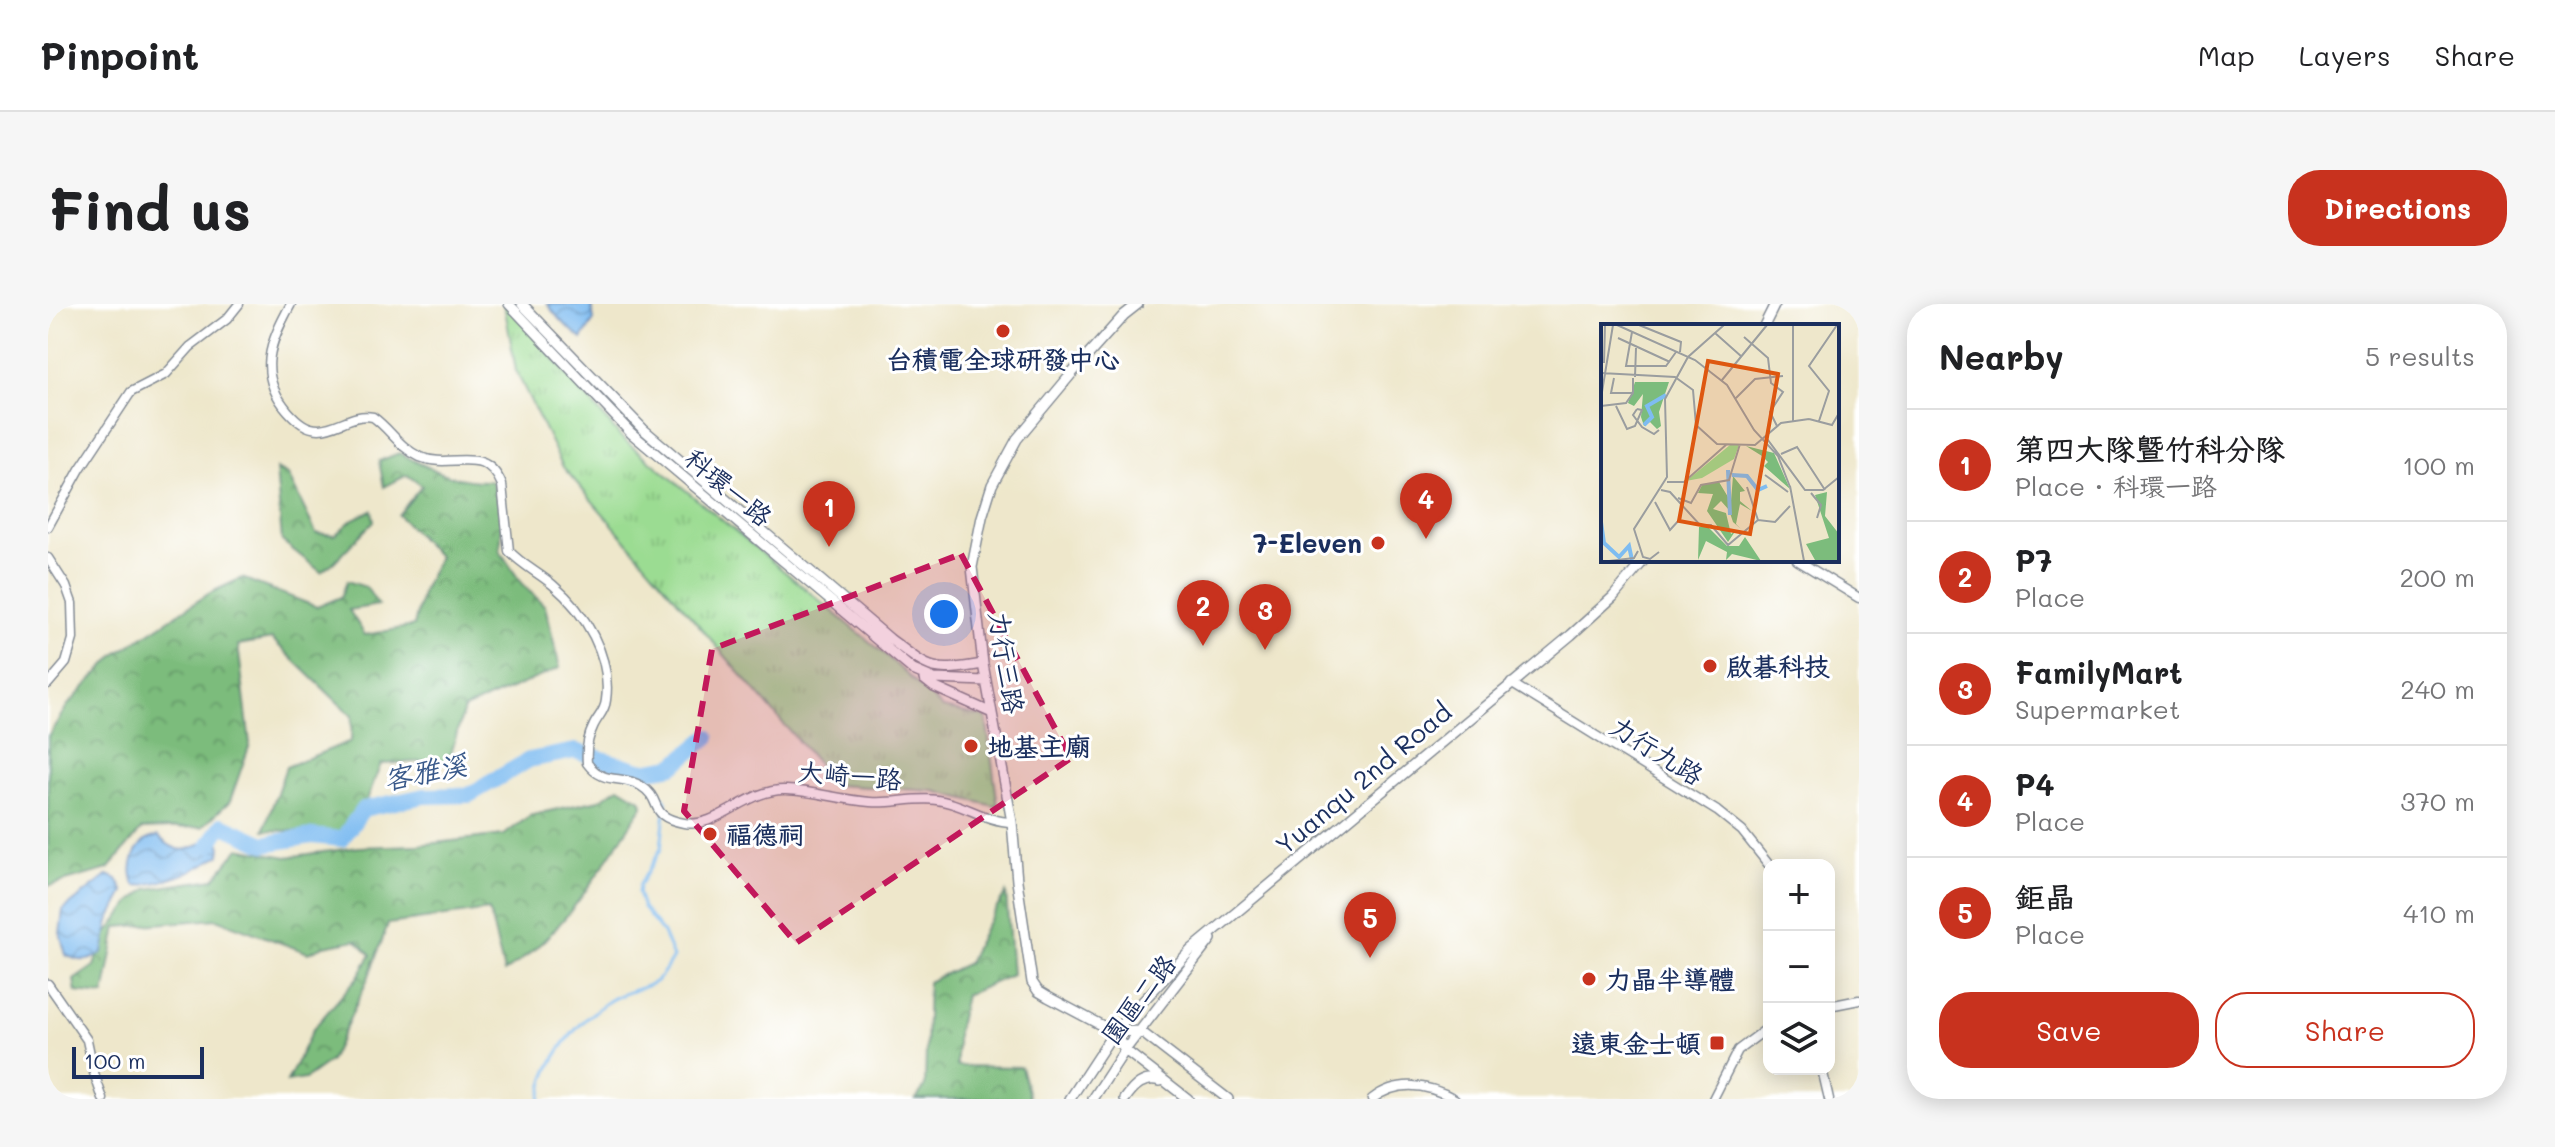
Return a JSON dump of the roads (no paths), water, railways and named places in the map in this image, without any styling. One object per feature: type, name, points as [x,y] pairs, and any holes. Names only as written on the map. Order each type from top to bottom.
[{"type":"street","points":[[48,527],[80,469],[131,392],[166,374],[190,347],[227,319],[239,304]]},
{"type":"street","name":"大崎一路","points":[[291,304],[272,344],[269,371],[275,392],[297,420],[317,429],[356,416],[373,417],[402,445],[424,458],[436,461],[477,460],[498,476],[502,485],[509,551],[554,586],[582,614],[600,651],[607,697],[586,747],[587,763],[601,777],[643,787],[653,799],[658,814],[665,819],[688,824],[712,818],[763,793],[787,790],[870,802],[935,800],[964,807],[1000,822],[1012,822]]},
{"type":"street","name":"科環一路","points":[[509,304],[631,433],[934,687],[992,713]]},
{"type":"street","name":"科環一路","points":[[522,304],[643,429],[900,646],[927,666],[938,669],[983,664]]},
{"type":"street","name":"力行三路","points":[[1114,1032],[1038,991],[1032,982],[1012,822],[983,664],[972,567],[992,485],[1017,439],[1124,315],[1138,304]]},
{"type":"street","points":[[1765,324],[1775,304]]},
{"type":"street","points":[[48,558],[66,586],[72,603],[73,639],[66,663],[48,684]]},
{"type":"street","name":"Yuanqu 2nd Road","points":[[1114,1032],[1191,950],[1613,597],[1642,562]]},
{"type":"street","points":[[1800,562],[1859,598]]},
{"type":"street","points":[[918,674],[943,680],[986,681]]},
{"type":"street","name":"力行九路","points":[[1511,683],[1717,811],[1742,831],[1764,859]]},
{"type":"street","name":"園區二路","points":[[1093,1099],[1125,1050],[1220,927]]},
{"type":"street","points":[[48,984],[87,1040],[103,1099]]},
{"type":"street","points":[[1835,1005],[1859,1000]]},
{"type":"street","points":[[1188,1099],[1125,1050],[1114,1032],[1140,1031],[1228,1099]]},
{"type":"street","points":[[1713,1099],[1738,1050],[1763,1031]]},
{"type":"street","name":"園區二路","points":[[1070,1099],[1114,1032]]},
{"type":"street","points":[[1823,1075],[1829,1099]]},
{"type":"street","points":[[1125,1099],[1134,1086],[1150,1078],[1177,1090]]},
{"type":"street","points":[[1372,1099],[1400,1086],[1423,1085],[1455,1099]]},
{"type":"water","points":[[547,304],[591,304],[594,320],[582,339]]},
{"type":"water","points":[[216,835],[221,847],[220,855],[199,867],[160,882],[136,886],[133,881],[132,862],[146,840],[158,836],[173,848],[186,849]]},
{"type":"water","points":[[108,875],[117,879],[124,892],[109,921],[103,952],[85,960],[66,955],[60,933],[63,910]]},
{"type":"waterway","name":"客雅溪","points":[[209,845],[222,825],[264,844],[312,836],[342,839],[363,809],[424,796],[469,795],[529,760],[575,751],[643,771],[673,766],[708,737]]},
{"type":"waterway","points":[[540,1099],[549,1070],[574,1031],[609,1001],[655,982],[673,957],[663,933],[643,908],[638,893],[661,849],[666,801],[643,771]]},
{"type":"place","name":"台積電全球研發中心","points":[[1003,331]]},
{"type":"place","name":"P4","points":[[1426,539]]},
{"type":"place","name":"7-Eleven","points":[[1378,543]]},
{"type":"place","name":"第四大隊暨竹科分隊","points":[[829,547]]},
{"type":"place","name":"P7","points":[[1203,646]]},
{"type":"place","name":"FamilyMart","points":[[1265,650]]},
{"type":"place","name":"啟碁科技","points":[[1710,666]]},
{"type":"place","name":"地基主廟","points":[[971,746]]},
{"type":"place","name":"福德祠","points":[[710,834]]},
{"type":"place","name":"鉅晶","points":[[1370,958]]},
{"type":"place","name":"力晶半導體","points":[[1589,979]]},
{"type":"place","name":"遠東金士頓","points":[[1717,1043]]}]
